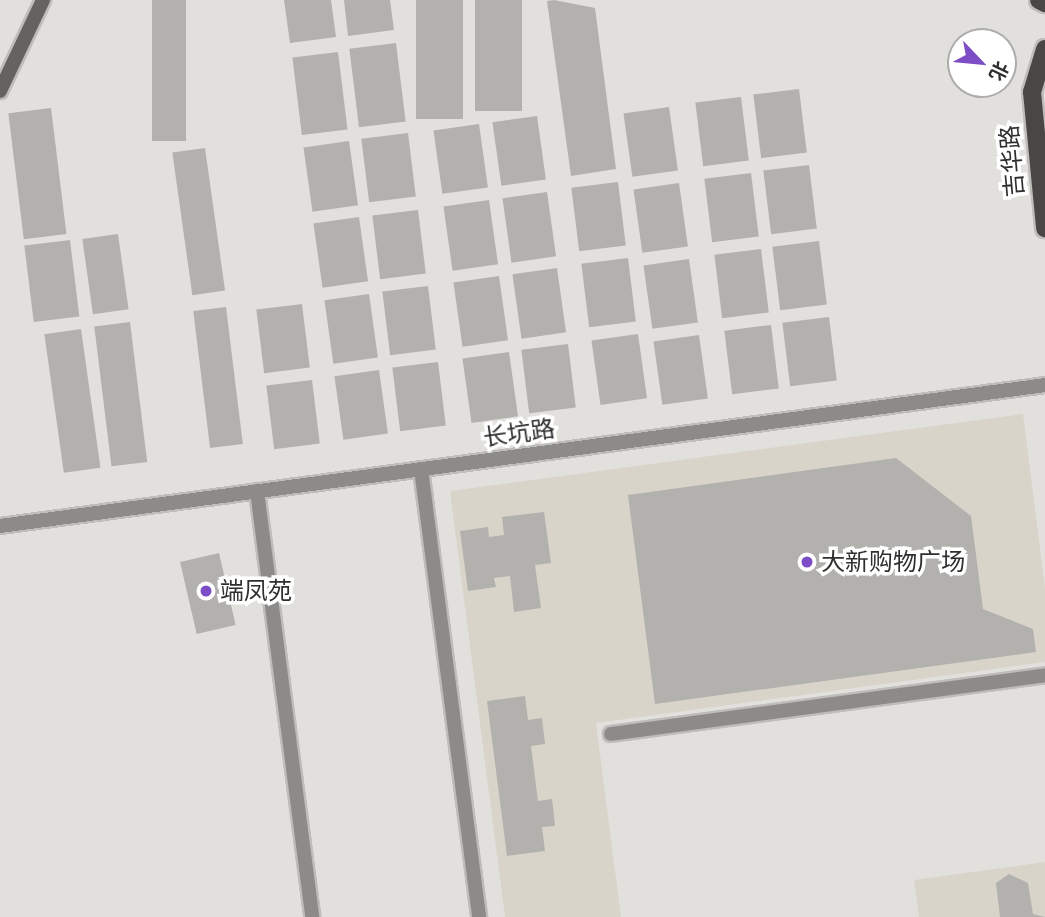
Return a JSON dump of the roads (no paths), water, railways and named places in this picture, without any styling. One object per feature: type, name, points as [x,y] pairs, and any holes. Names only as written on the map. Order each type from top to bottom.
[{"type":"main road","points":[[1039,0],[1045,3]]},
{"type":"main road","name":"吉华路","points":[[1045,49],[1032,92],[1045,228]]},
{"type":"street","points":[[0,91],[43,0]]},
{"type":"street","name":"长坑路","points":[[0,526],[1045,385]]},
{"type":"street","points":[[421,469],[478,917]]},
{"type":"street","points":[[257,491],[312,917]]},
{"type":"street","points":[[611,734],[1045,675]]},
{"type":"place","name":"大新购物广场","points":[[807,562]]},
{"type":"place","name":"端凤苑","points":[[206,591]]}]
